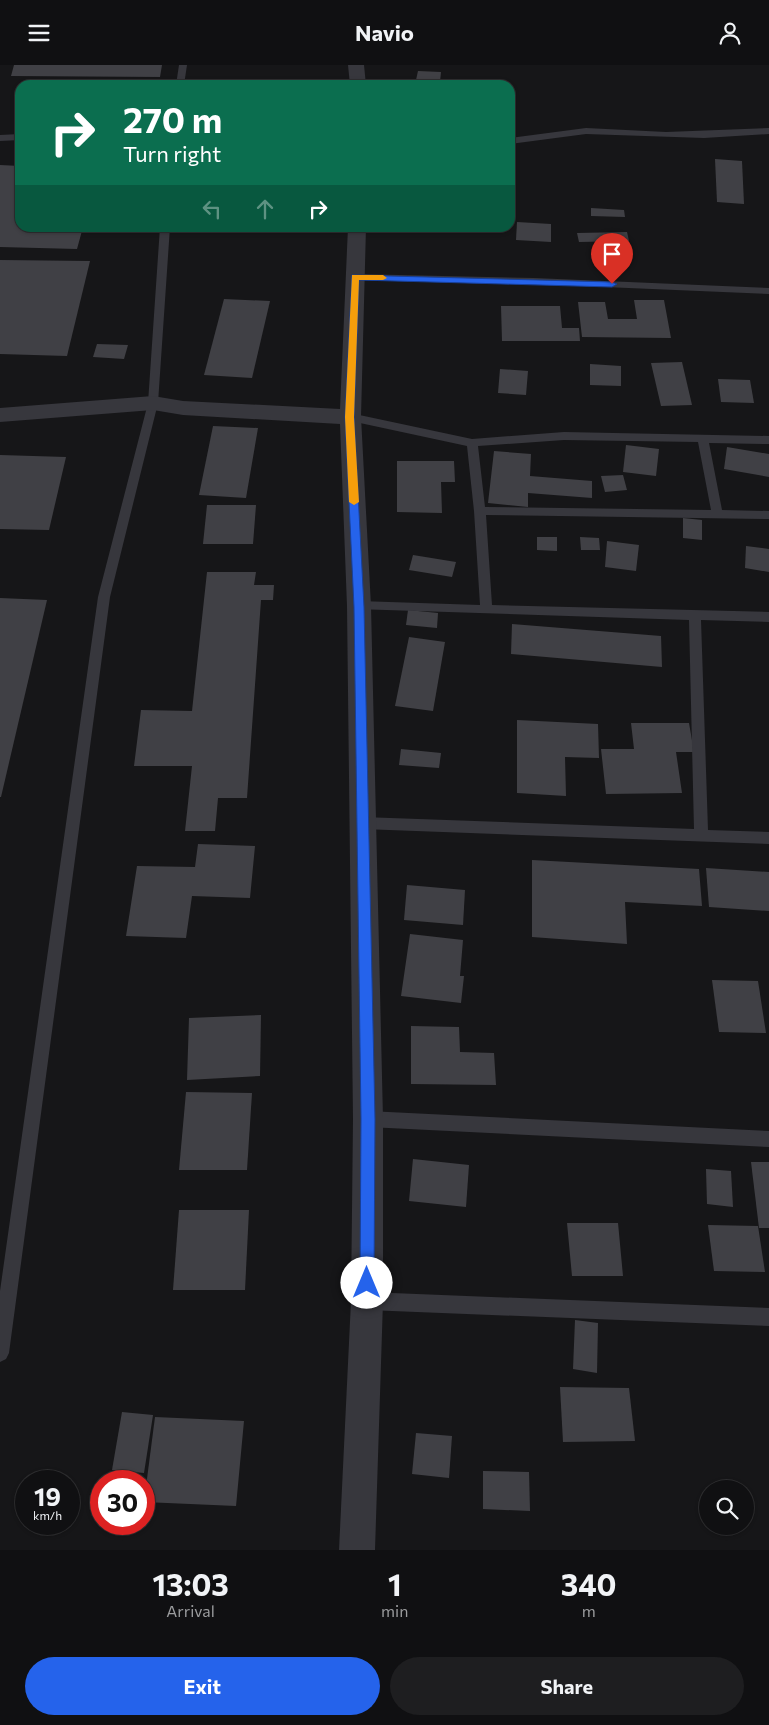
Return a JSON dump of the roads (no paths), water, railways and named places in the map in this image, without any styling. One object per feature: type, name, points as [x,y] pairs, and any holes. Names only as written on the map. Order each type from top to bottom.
[{"type":"street","points":[[356,65],[358,80]]},
{"type":"street","points":[[357,232],[350,417],[359,607],[368,1119],[367,1301],[357,1550]]},
{"type":"street","points":[[0,415],[152,403],[183,408],[350,417]]},
{"type":"lane","points":[[181,80],[183,65]]},
{"type":"lane","points":[[515,140],[586,131],[704,135],[769,131]]},
{"type":"lane","points":[[0,137],[15,137]]},
{"type":"lane","points":[[0,1353],[104,597],[152,403],[165,232]]},
{"type":"lane","points":[[355,277],[534,281],[769,291]]},
{"type":"lane","points":[[350,417],[472,443],[564,436],[769,440]]},
{"type":"lane","points":[[703,439],[717,513]]},
{"type":"lane","points":[[472,443],[480,511],[486,609]]},
{"type":"lane","points":[[480,511],[769,515]]},
{"type":"lane","points":[[359,607],[769,617]]},
{"type":"lane","points":[[695,614],[701,835]]},
{"type":"lane","points":[[362,823],[769,838]]},
{"type":"lane","points":[[368,1119],[769,1139]]},
{"type":"lane","points":[[367,1301],[769,1317]]}]
